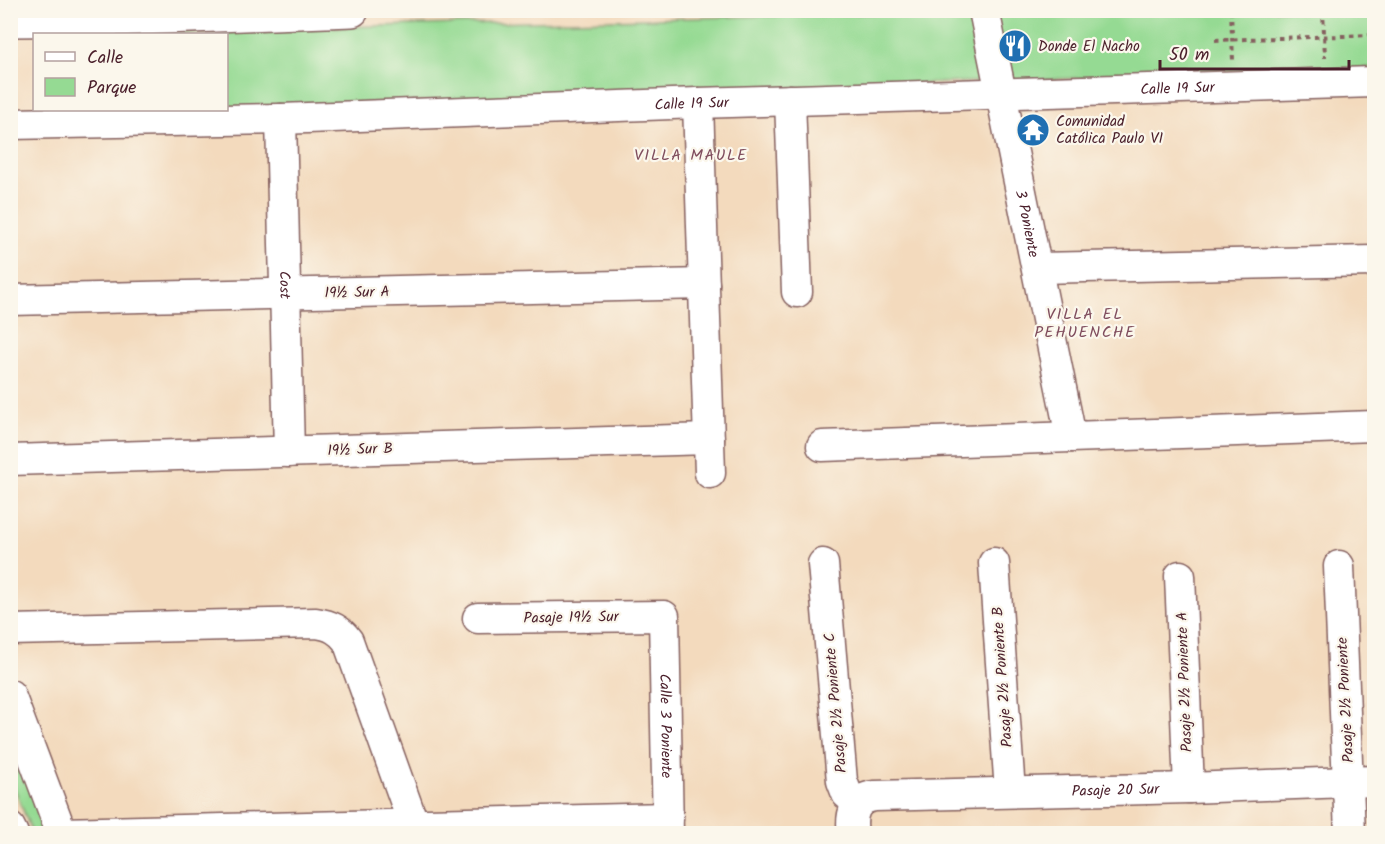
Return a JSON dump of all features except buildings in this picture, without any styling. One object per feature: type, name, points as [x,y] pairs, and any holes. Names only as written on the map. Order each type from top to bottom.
[{"type":"main road","points":[[10,20],[112,15],[352,10]]},
{"type":"street","name":"3 Poniente","points":[[984,10],[1071,437]]},
{"type":"street","name":"Calle 19 Sur","points":[[10,124],[281,119],[698,103],[1374,82]]},
{"type":"street","points":[[790,100],[797,292]]},
{"type":"street","points":[[698,103],[710,473]]},
{"type":"street","name":"Cost","points":[[281,119],[289,452]]},
{"type":"street","points":[[1037,268],[1374,261]]},
{"type":"street","name":"19½ Sur A","points":[[10,300],[704,284]]},
{"type":"street","points":[[822,446],[1374,426]]},
{"type":"street","name":"19½ Sur B","points":[[10,460],[709,439]]},
{"type":"street","name":"Pasaje 2½ Poniente B","points":[[994,563],[1010,792]]},
{"type":"street","name":"Pasaje 2½ Poniente C","points":[[823,564],[842,780],[847,794],[858,804]]},
{"type":"street","name":"Pasaje 2½ Poniente","points":[[1339,566],[1362,781],[1350,834]]},
{"type":"street","name":"Pasaje 2½ Poniente A","points":[[1180,576],[1189,788]]},
{"type":"street","name":"Pasaje 19½ Sur","points":[[478,618],[664,616]]},
{"type":"street","name":"Calle 3 Poniente","points":[[664,616],[668,826]]},
{"type":"street","points":[[10,630],[316,623],[331,626],[344,635],[348,641],[415,828]]},
{"type":"street","points":[[10,695],[61,833],[668,826]]},
{"type":"street","name":"Pasaje 20 Sur","points":[[858,804],[869,796],[1362,781]]},
{"type":"street","points":[[853,834],[852,816],[858,804]]},
{"type":"street","points":[[10,828],[13,834]]},
{"type":"path","points":[[1231,10],[1234,87]]},
{"type":"path","points":[[1323,10],[1327,83]]},
{"type":"path","points":[[1215,40],[1374,35]]},
{"type":"green space","points":[[1009,10],[1374,10],[1374,68],[228,108],[228,33],[96,33]]},
{"type":"green space","points":[[10,734],[51,833],[32,833],[11,779]]},
{"type":"place","name":"Donde El Nacho","points":[[1015,46]]},
{"type":"place","name":"Comunidad Católica Paulo VI","points":[[1033,130]]},
{"type":"district","name":"VILLA MAULE","points":[[691,154]]},
{"type":"district","name":"VILLA EL PEHUENCHE","points":[[1085,322]]}]
